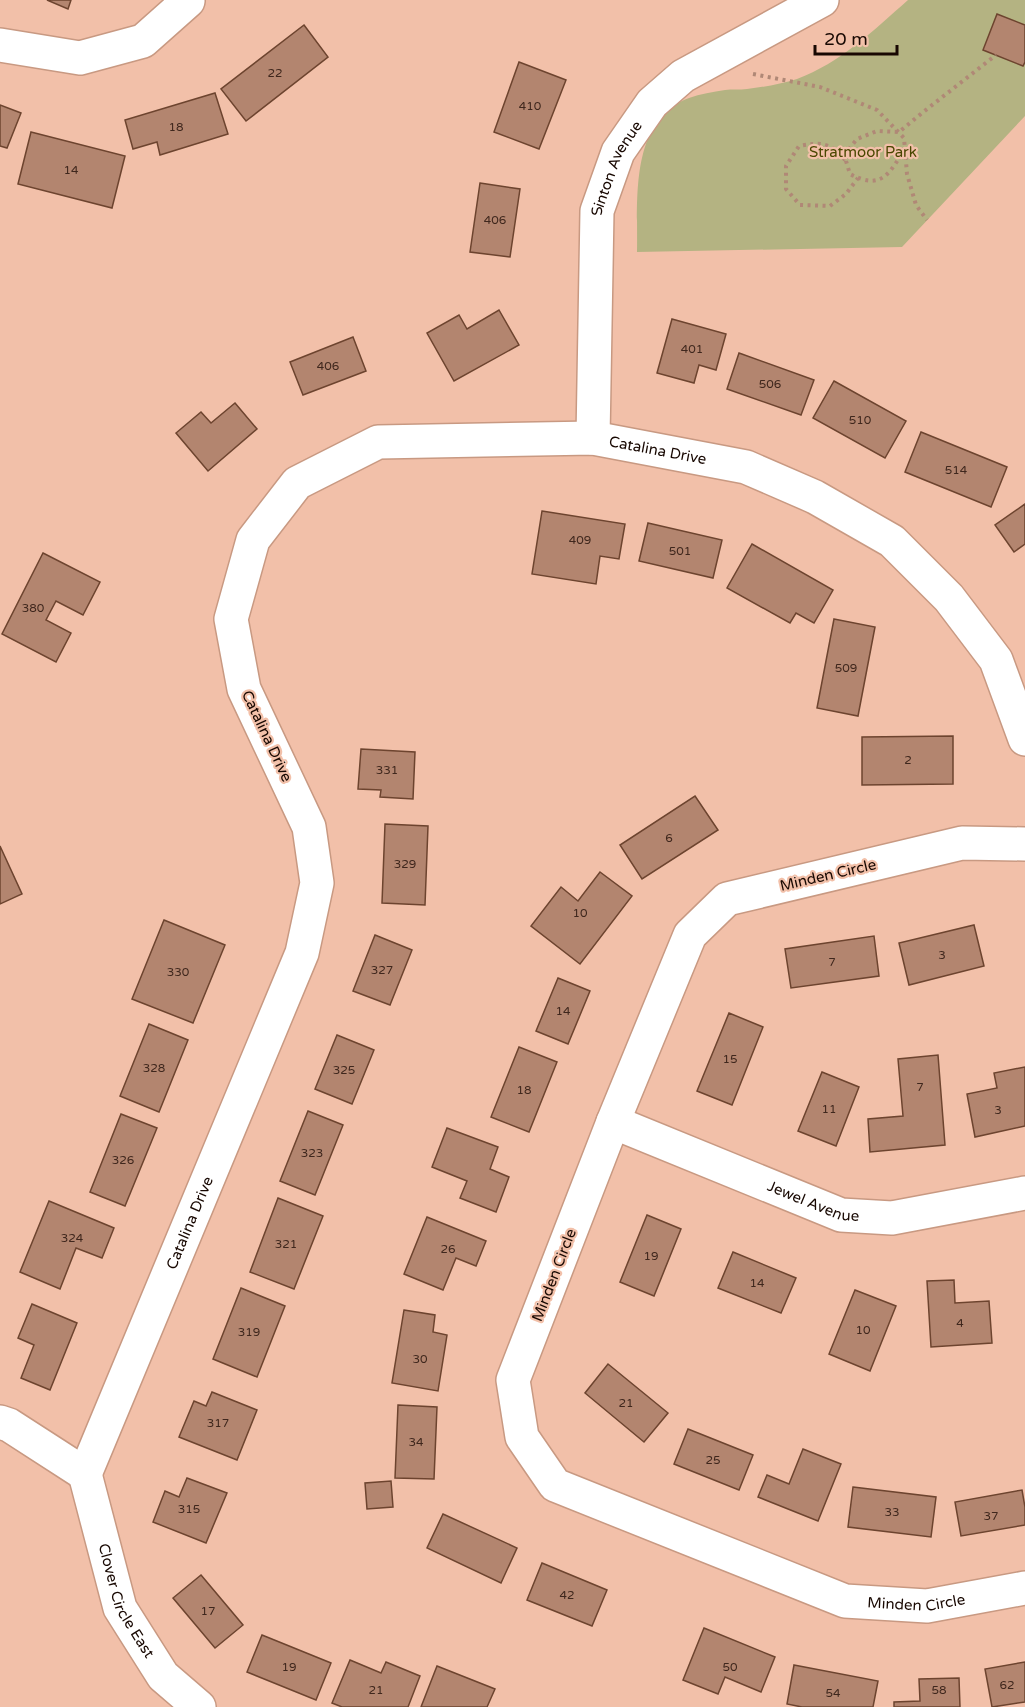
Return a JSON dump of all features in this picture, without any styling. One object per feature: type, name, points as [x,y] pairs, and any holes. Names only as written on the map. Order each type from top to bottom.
[{"type":"street","name":"Sinton Avenue","points":[[593,438],[597,212],[618,152],[651,104],[682,76],[822,0]]},
{"type":"street","points":[[0,45],[80,58],[143,41],[188,1]]},
{"type":"street","name":"Catalina Drive","points":[[86,1474],[303,953],[317,883],[309,827],[244,689],[231,619],[253,540],[297,483],[378,442],[593,438],[746,467],[815,497],[892,542],[949,598],[996,660],[1025,739]]},
{"type":"street","name":"Minden Circle","points":[[1025,844],[962,843],[727,899],[690,935],[613,1122],[513,1380],[522,1437],[555,1485],[845,1601],[927,1606],[1025,1588]]},
{"type":"street","name":"Jewel Avenue","points":[[613,1122],[841,1215],[892,1218],[1025,1193]]},
{"type":"street","points":[[0,1422],[9,1425],[86,1474]]},
{"type":"street","name":"Clover Circle East","points":[[86,1474],[120,1608],[163,1676],[199,1707]]},
{"type":"path","points":[[846,161],[848,150],[857,139],[877,131],[899,132],[996,55]]},
{"type":"path","points":[[705,63],[820,87],[877,110],[904,138],[907,174],[916,205],[927,220]]},
{"type":"path","points":[[858,178],[846,194],[830,206],[800,205],[786,189],[786,166],[799,146],[818,142],[839,151],[846,161],[850,174],[872,181],[887,176],[906,147]]},
{"type":"green space","name":"Stratmoor Park","points":[[908,0],[1025,0],[1025,116],[902,247],[637,252],[638,187],[641,164],[646,143],[656,124],[670,109],[698,95],[772,85],[797,79],[813,72],[856,45]]},
{"type":"building","points":[[47,0],[71,0],[68,9]]},
{"type":"building","points":[[997,14],[1025,25],[1025,62],[1023,66],[983,50]]},
{"type":"building","points":[[304,25],[328,57],[246,121],[221,89]]},
{"type":"building","points":[[519,62],[566,80],[539,149],[494,132]]},
{"type":"building","points":[[215,93],[228,134],[160,155],[157,142],[133,149],[125,120]]},
{"type":"building","points":[[0,105],[21,113],[7,148],[0,146]]},
{"type":"building","points":[[31,132],[125,156],[112,208],[18,184]]},
{"type":"building","points":[[480,183],[520,189],[510,257],[470,252]]},
{"type":"building","points":[[499,310],[519,345],[454,381],[427,333],[459,315],[467,329]]},
{"type":"building","points":[[672,319],[726,334],[716,370],[699,365],[694,383],[657,373]]},
{"type":"building","points":[[353,337],[366,371],[303,395],[290,362]]},
{"type":"building","points":[[739,353],[814,380],[801,415],[727,389]]},
{"type":"building","points":[[834,381],[906,421],[885,458],[813,418]]},
{"type":"building","points":[[235,403],[257,429],[208,471],[176,433],[201,412],[211,423]]},
{"type":"building","points":[[921,432],[1007,467],[991,507],[905,472]]},
{"type":"building","points":[[1025,504],[1025,544],[1014,552],[995,525]]},
{"type":"building","points":[[542,511],[625,524],[619,559],[600,556],[596,584],[532,574]]},
{"type":"building","points":[[648,523],[722,540],[713,578],[639,561]]},
{"type":"building","points":[[752,544],[833,590],[814,623],[796,613],[790,623],[727,588]]},
{"type":"building","points":[[43,553],[100,582],[83,615],[56,601],[46,620],[71,633],[56,662],[2,634]]},
{"type":"building","points":[[834,619],[875,627],[858,716],[817,708]]},
{"type":"building","points":[[953,736],[953,784],[862,785],[862,737]]},
{"type":"building","points":[[361,749],[415,752],[413,799],[380,797],[381,790],[358,789]]},
{"type":"building","points":[[695,796],[718,830],[642,879],[620,845]]},
{"type":"building","points":[[385,824],[428,826],[425,905],[382,903]]},
{"type":"building","points":[[0,846],[22,894],[0,904]]},
{"type":"building","points":[[600,872],[632,896],[580,964],[531,926],[561,887],[578,901]]},
{"type":"building","points":[[164,920],[225,945],[193,1023],[132,999]]},
{"type":"building","points":[[974,925],[984,966],[909,985],[899,943]]},
{"type":"building","points":[[375,935],[412,950],[390,1005],[353,991]]},
{"type":"building","points":[[874,936],[879,976],[791,988],[785,949]]},
{"type":"building","points":[[558,978],[590,991],[568,1044],[536,1031]]},
{"type":"building","points":[[729,1013],[763,1027],[732,1105],[697,1091]]},
{"type":"building","points":[[149,1024],[188,1040],[159,1112],[120,1096]]},
{"type":"building","points":[[337,1035],[374,1050],[352,1104],[315,1089]]},
{"type":"building","points":[[519,1047],[557,1062],[529,1132],[491,1117]]},
{"type":"building","points":[[938,1055],[945,1145],[870,1152],[868,1119],[903,1116],[898,1059]]},
{"type":"building","points":[[1025,1067],[1025,1126],[975,1137],[967,1094],[997,1088],[994,1073]]},
{"type":"building","points":[[822,1072],[859,1087],[836,1146],[798,1131]]},
{"type":"building","points":[[308,1111],[343,1125],[315,1195],[280,1181]]},
{"type":"building","points":[[121,1114],[157,1128],[125,1206],[90,1192]]},
{"type":"building","points":[[447,1128],[498,1147],[490,1169],[509,1177],[496,1212],[460,1198],[467,1181],[432,1167]]},
{"type":"building","points":[[278,1198],[323,1216],[294,1289],[250,1272]]},
{"type":"building","points":[[49,1201],[114,1228],[102,1258],[76,1248],[60,1289],[20,1272]]},
{"type":"building","points":[[647,1215],[681,1229],[654,1296],[620,1282]]},
{"type":"building","points":[[427,1217],[486,1241],[476,1266],[456,1258],[443,1290],[404,1274]]},
{"type":"building","points":[[733,1252],[796,1278],[781,1313],[718,1288]]},
{"type":"building","points":[[954,1280],[955,1303],[989,1301],[992,1343],[931,1347],[927,1281]]},
{"type":"building","points":[[241,1288],[285,1306],[257,1377],[213,1359]]},
{"type":"building","points":[[855,1290],[896,1306],[870,1371],[829,1354]]},
{"type":"building","points":[[32,1304],[77,1323],[50,1390],[21,1378],[34,1345],[18,1338]]},
{"type":"building","points":[[404,1310],[435,1315],[433,1332],[447,1335],[438,1391],[392,1383]]},
{"type":"building","points":[[608,1364],[668,1413],[644,1442],[585,1393]]},
{"type":"building","points":[[212,1392],[257,1410],[237,1460],[179,1437],[194,1401],[206,1406]]},
{"type":"building","points":[[398,1405],[437,1407],[434,1479],[395,1478]]},
{"type":"building","points":[[688,1429],[753,1455],[739,1490],[674,1464]]},
{"type":"building","points":[[803,1449],[841,1464],[818,1521],[758,1497],[767,1475],[789,1484]]},
{"type":"building","points":[[187,1478],[227,1493],[206,1543],[153,1522],[165,1491],[179,1497]]},
{"type":"building","points":[[391,1481],[393,1507],[367,1509],[365,1483]]},
{"type":"building","points":[[853,1487],[936,1497],[931,1537],[848,1527]]},
{"type":"building","points":[[1022,1490],[1025,1525],[961,1536],[955,1502]]},
{"type":"building","points":[[443,1514],[517,1548],[501,1583],[427,1548]]},
{"type":"building","points":[[542,1563],[607,1590],[592,1626],[527,1600]]},
{"type":"building","points":[[201,1575],[243,1625],[215,1648],[173,1598]]},
{"type":"building","points":[[704,1628],[775,1657],[761,1692],[725,1677],[718,1694],[683,1680]]},
{"type":"building","points":[[262,1635],[331,1663],[316,1700],[247,1672]]},
{"type":"building","points":[[350,1660],[381,1673],[386,1662],[420,1676],[408,1707],[342,1707],[332,1703]]},
{"type":"building","points":[[1025,1662],[1025,1702],[992,1707],[985,1669]]},
{"type":"building","points":[[794,1665],[878,1681],[873,1707],[802,1707],[787,1704]]},
{"type":"building","points":[[437,1666],[495,1689],[487,1707],[421,1707]]},
{"type":"building","points":[[959,1678],[960,1707],[894,1707],[894,1702],[920,1701],[919,1679]]}]
